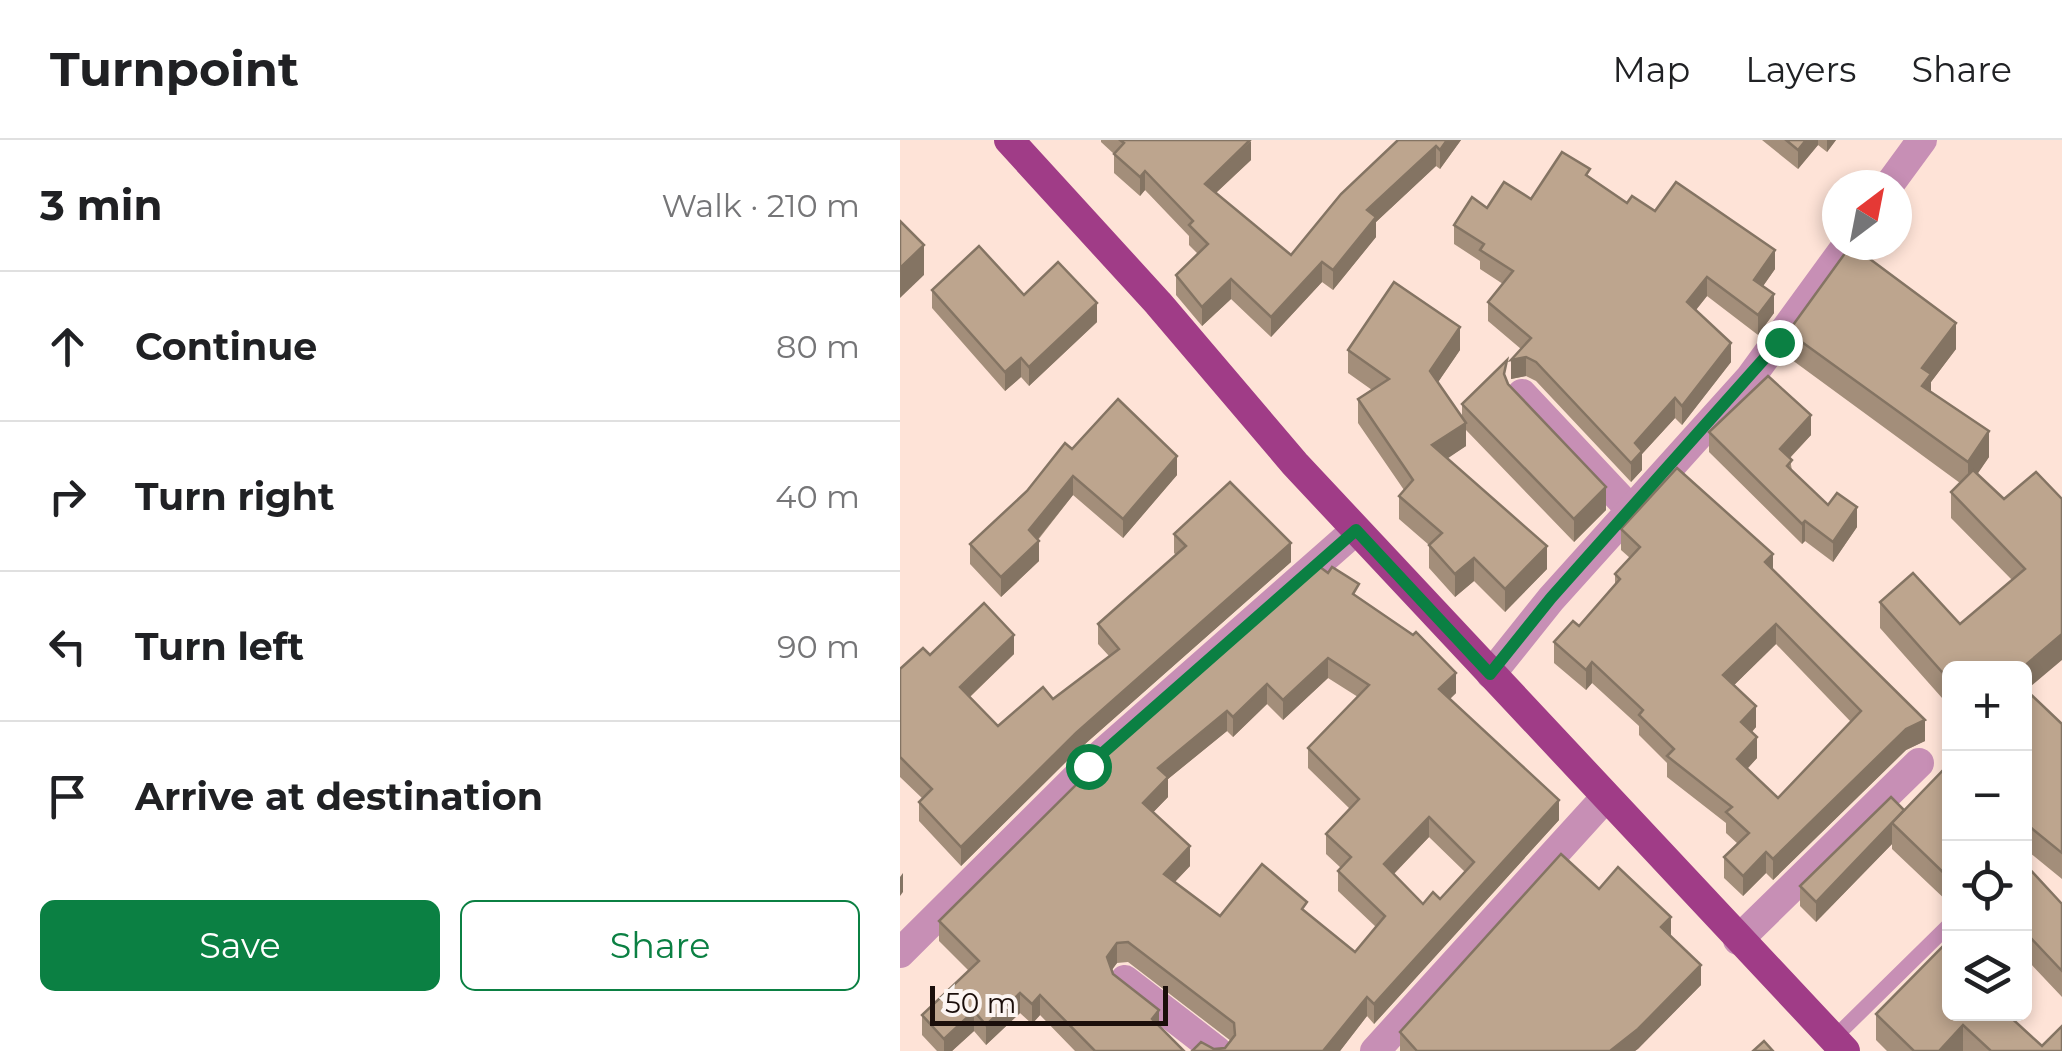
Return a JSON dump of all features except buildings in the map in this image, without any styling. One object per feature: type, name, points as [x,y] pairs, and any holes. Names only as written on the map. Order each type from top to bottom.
[{"type":"main road","points":[[1009,140],[1356,530],[1839,1045]]},
{"type":"street","points":[[1900,170],[1922,140]]},
{"type":"street","points":[[1490,674],[1760,366],[1836,260]]},
{"type":"street","points":[[1522,394],[1631,510]]},
{"type":"street","points":[[900,952],[1088,766],[1356,530]]},
{"type":"street","points":[[1738,940],[1919,762]]},
{"type":"street","points":[[1375,1051],[1605,798]]},
{"type":"street","points":[[1125,980],[1217,1051]]},
{"type":"lane","points":[[1839,1045],[1944,931]]},
{"type":"route","points":[[1088,766],[1263,616],[1356,530],[1490,674],[1551,598],[1779,342]]}]
